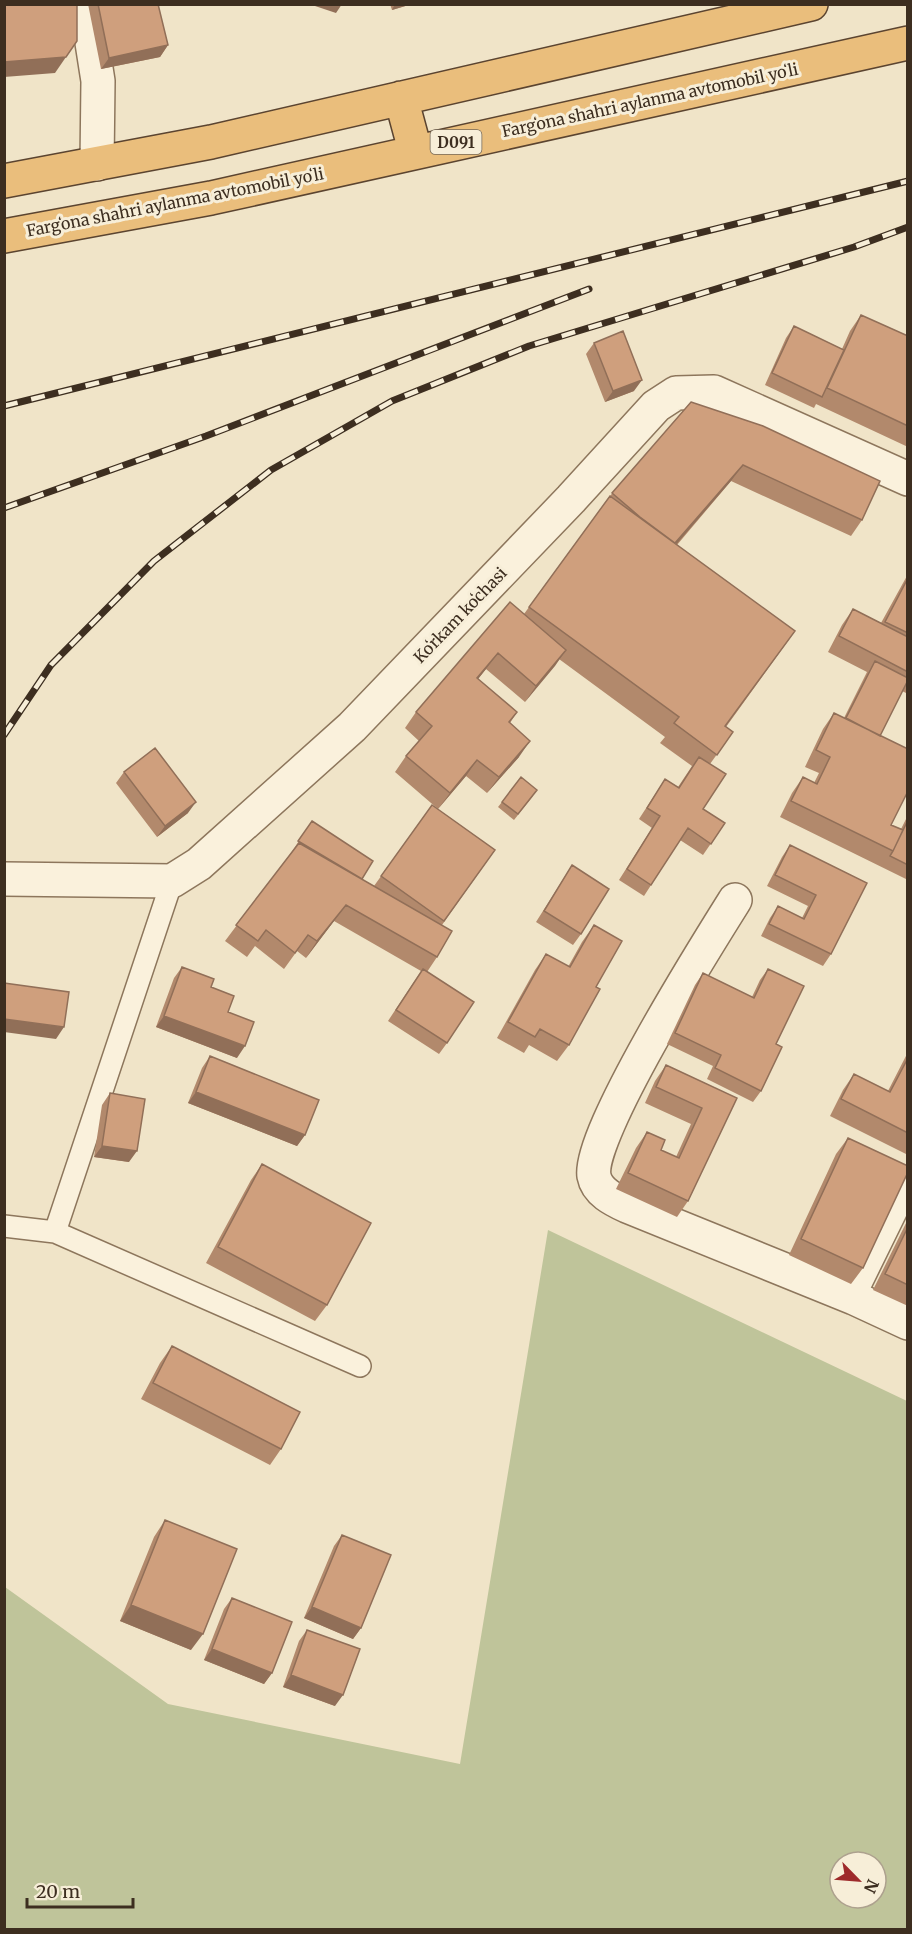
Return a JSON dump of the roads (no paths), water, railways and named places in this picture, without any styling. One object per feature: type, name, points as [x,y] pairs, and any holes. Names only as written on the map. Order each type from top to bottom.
[{"type":"highway","points":[[4,181],[211,142],[811,4]]},
{"type":"highway","name":"Fargʻona shahri aylanma avtomobil yoʻli","points":[[4,236],[211,198],[416,150],[908,43]]},
{"type":"highway","points":[[401,98],[416,150]]},
{"type":"street","points":[[11,4],[79,9],[90,30],[98,81],[97,164]]},
{"type":"street","name":"Koʻrkam koʻchasi","points":[[172,880],[199,864],[352,727],[656,406],[676,393],[714,392],[908,479]]},
{"type":"street","points":[[4,879],[172,880]]},
{"type":"street","points":[[735,900],[677,994],[606,1128],[594,1176],[598,1186],[610,1198],[627,1206],[854,1298],[908,1323]]},
{"type":"lane","points":[[55,1232],[172,880]]},
{"type":"lane","points":[[854,1298],[908,1188]]},
{"type":"lane","points":[[4,1226],[55,1232],[360,1366]]},
{"type":"railway","points":[[4,406],[908,181]]},
{"type":"railway","points":[[4,735],[51,665],[154,561],[271,470],[392,401],[529,346],[854,247],[908,227]]},
{"type":"railway","points":[[4,508],[206,436],[589,289]]}]
